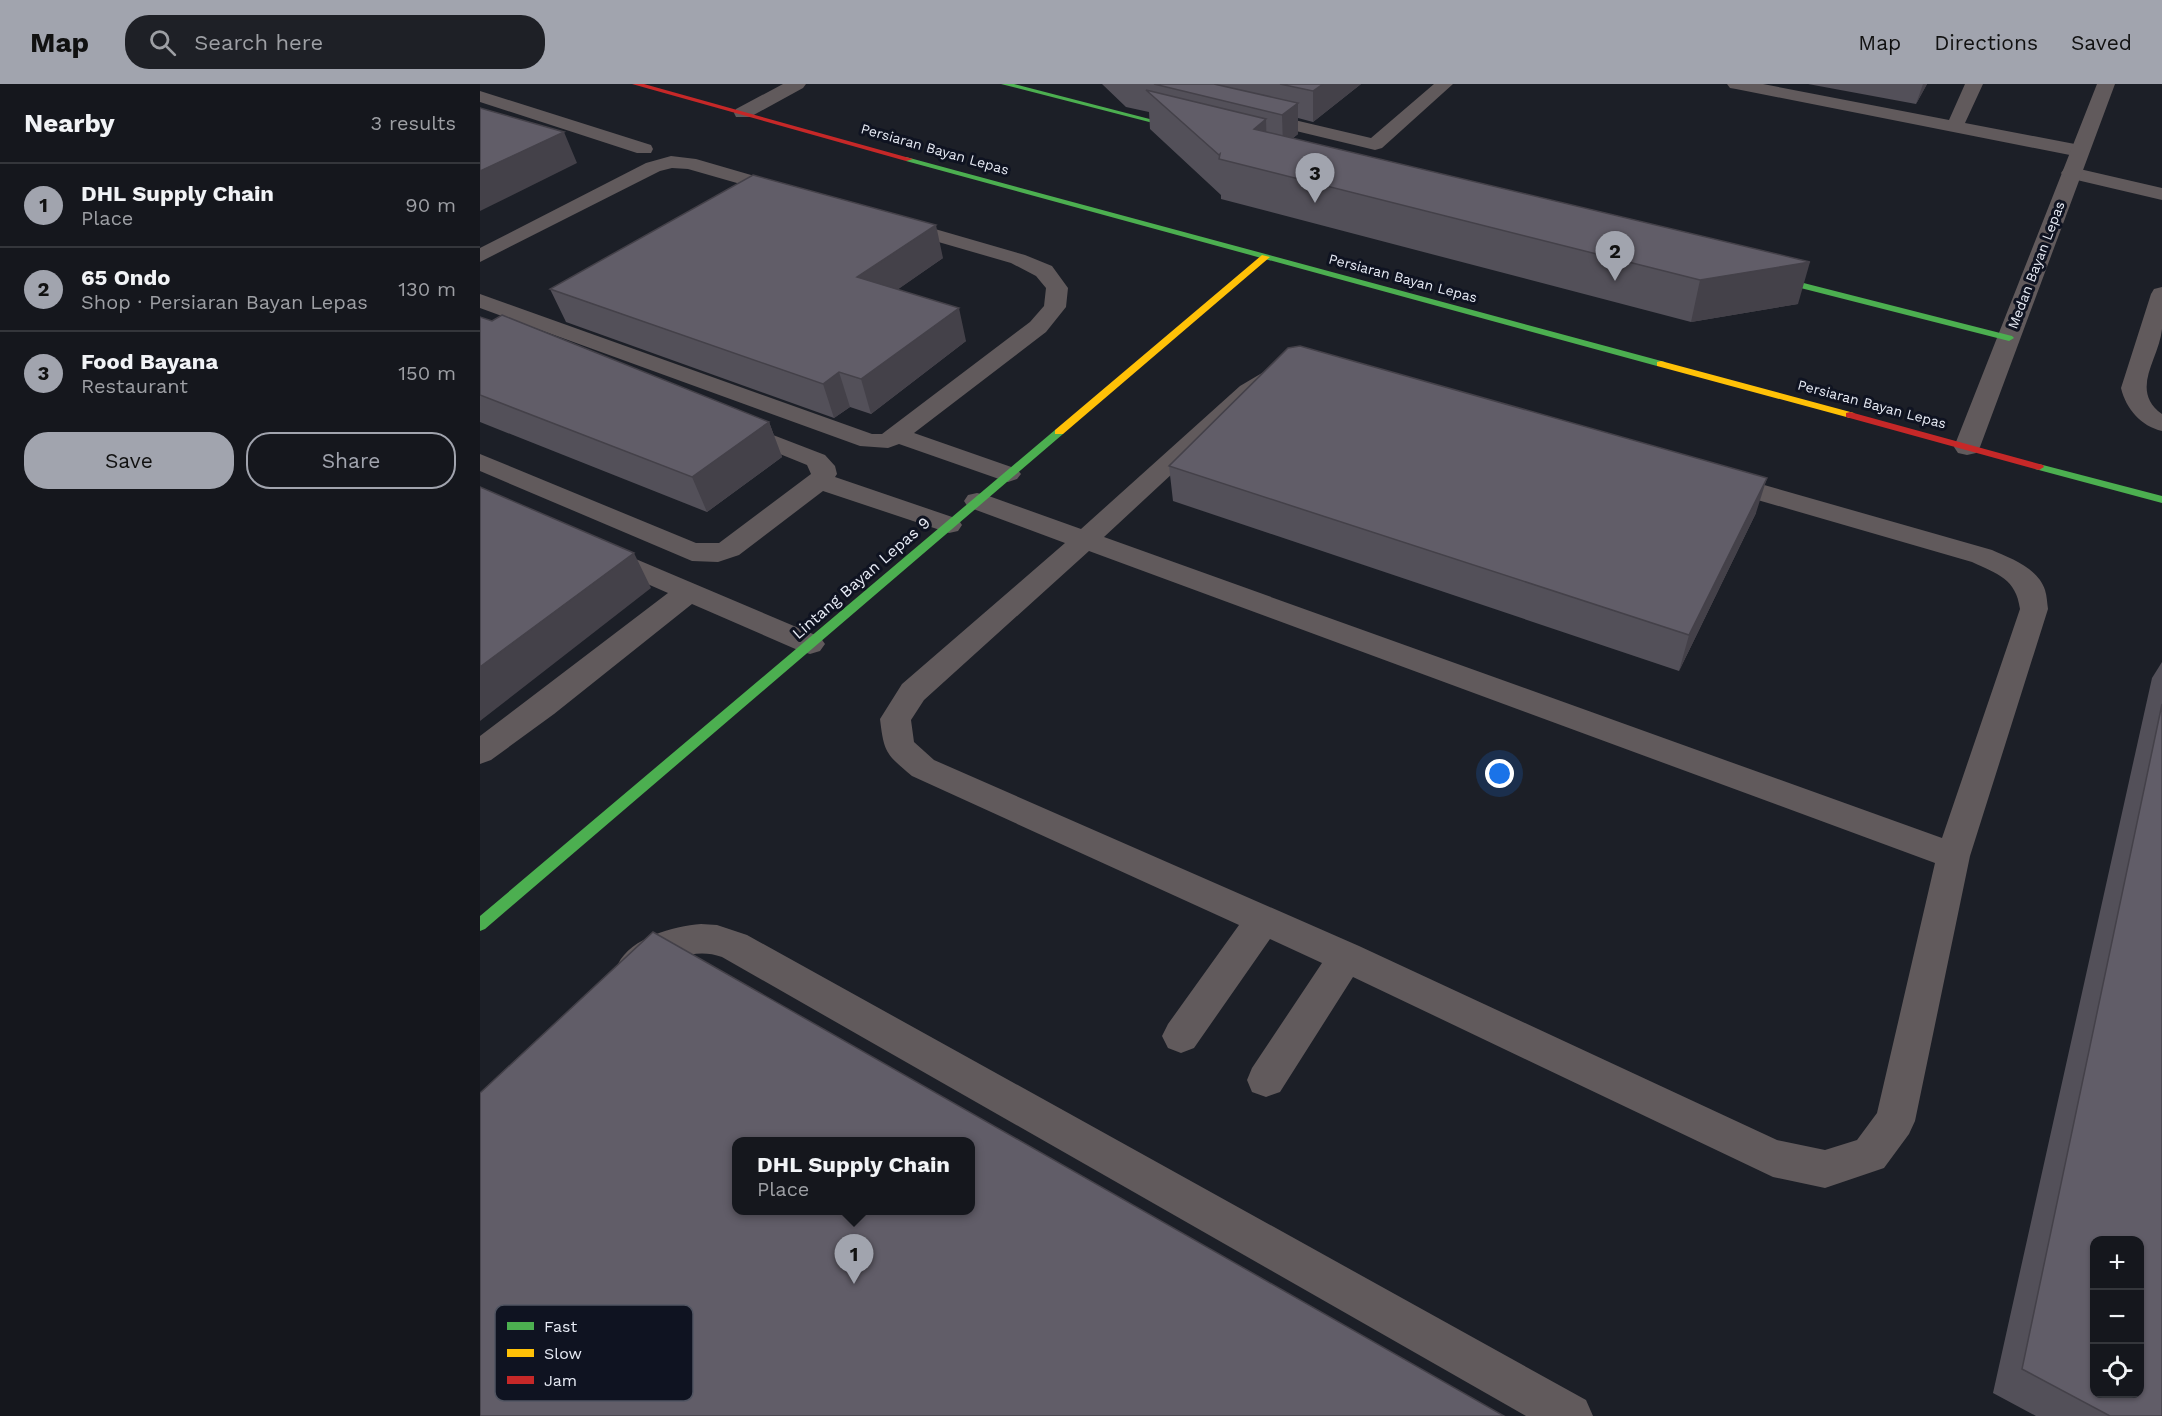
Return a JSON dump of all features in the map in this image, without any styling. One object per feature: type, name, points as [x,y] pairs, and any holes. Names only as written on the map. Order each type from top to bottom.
[{"type":"street","name":"Persiaran Bayan Lepas","points":[[636,84],[2162,500]]},
{"type":"street","points":[[743,112],[797,84]]},
{"type":"street","points":[[1005,84],[1201,134]]},
{"type":"street","name":"Medan Bayan Lepas","points":[[1967,447],[2106,84]]},
{"type":"street","name":"Lintang Bayan Lepas 9","points":[[480,925],[1265,257]]},
{"type":"street","points":[[1744,271],[2009,338]]},
{"type":"lane","points":[[1236,111],[1374,144],[1444,84]]},
{"type":"lane","points":[[1736,84],[1958,119],[2083,143]]},
{"type":"lane","points":[[1958,119],[1974,84]]},
{"type":"lane","points":[[480,96],[644,149],[624,160]]},
{"type":"lane","points":[[480,256],[653,167],[671,162],[689,163],[803,196]]},
{"type":"lane","points":[[2071,173],[2162,194]]},
{"type":"lane","points":[[480,301],[869,441],[888,441],[1038,327],[1055,307],[1057,288],[1044,271],[1018,259],[882,219]]},
{"type":"lane","points":[[480,235],[501,224]]},
{"type":"lane","points":[[2162,294],[2133,388],[2135,401],[2146,414],[2162,424]]},
{"type":"lane","points":[[480,323],[534,345]]},
{"type":"lane","points":[[1312,369],[1349,374],[1982,556],[2011,569],[2031,589],[2034,609],[1953,856],[1895,1120],[1870,1155],[1825,1169],[1773,1158],[1346,957],[924,768],[899,747],[895,719],[913,692],[1084,541],[1248,391],[1275,375],[1312,369]]},
{"type":"lane","points":[[2138,374],[2162,381]]},
{"type":"lane","points":[[480,462],[692,552],[705,553],[729,549],[820,480],[824,474],[822,466],[816,460],[718,421]]},
{"type":"lane","points":[[897,435],[1008,474]]},
{"type":"lane","points":[[820,480],[949,525]]},
{"type":"lane","points":[[977,501],[1953,856]]},
{"type":"lane","points":[[585,546],[810,644]]},
{"type":"lane","points":[[480,752],[543,706],[689,591]]},
{"type":"lane","points":[[1181,1036],[1263,920]]},
{"type":"lane","points":[[612,985],[654,951],[682,941],[711,939],[734,946],[1570,1416]]},
{"type":"lane","points":[[1266,1080],[1346,957]]},
{"type":"building","points":[[1154,84],[1214,84],[1298,103],[1282,115]]},
{"type":"building","points":[[1280,84],[1323,84],[1313,91]]},
{"type":"building","points":[[1146,90],[1266,119],[1254,129],[1810,262],[1700,280],[1219,159],[1220,154]]},
{"type":"building","points":[[480,108],[564,132],[480,171]]},
{"type":"building","points":[[753,175],[936,225],[857,277],[959,308],[861,379],[839,372],[823,384],[550,289]]},
{"type":"building","points":[[502,315],[769,422],[692,477],[480,395],[480,317],[492,321]]},
{"type":"building","points":[[1300,346],[1767,478],[1689,635],[1169,466],[1288,348]]},
{"type":"building","points":[[480,487],[634,553],[480,667]]},
{"type":"building","points":[[2162,704],[2162,1416],[2110,1416],[2022,1369]]},
{"type":"building","points":[[653,932],[1504,1416],[480,1416],[480,1093]]},
{"type":"traffic: fast","points":[[1005,84],[1192,131]]},
{"type":"traffic: fast","points":[[909,159],[1661,364]]},
{"type":"traffic: fast","points":[[1760,275],[2009,338]]},
{"type":"traffic: fast","points":[[480,925],[1059,432]]},
{"type":"traffic: fast","points":[[2039,467],[2162,500]]},
{"type":"traffic: slow","points":[[1059,432],[1265,257]]},
{"type":"traffic: slow","points":[[1661,364],[1850,415]]},
{"type":"traffic: jam","points":[[636,84],[909,159]]},
{"type":"traffic: jam","points":[[1850,415],[2039,467]]},
{"type":"place","name":"Food Bayana","points":[[1315,203]]},
{"type":"place","name":"65 Ondo","points":[[1615,281]]},
{"type":"place","name":"DHL Supply Chain","points":[[854,1284]]}]
